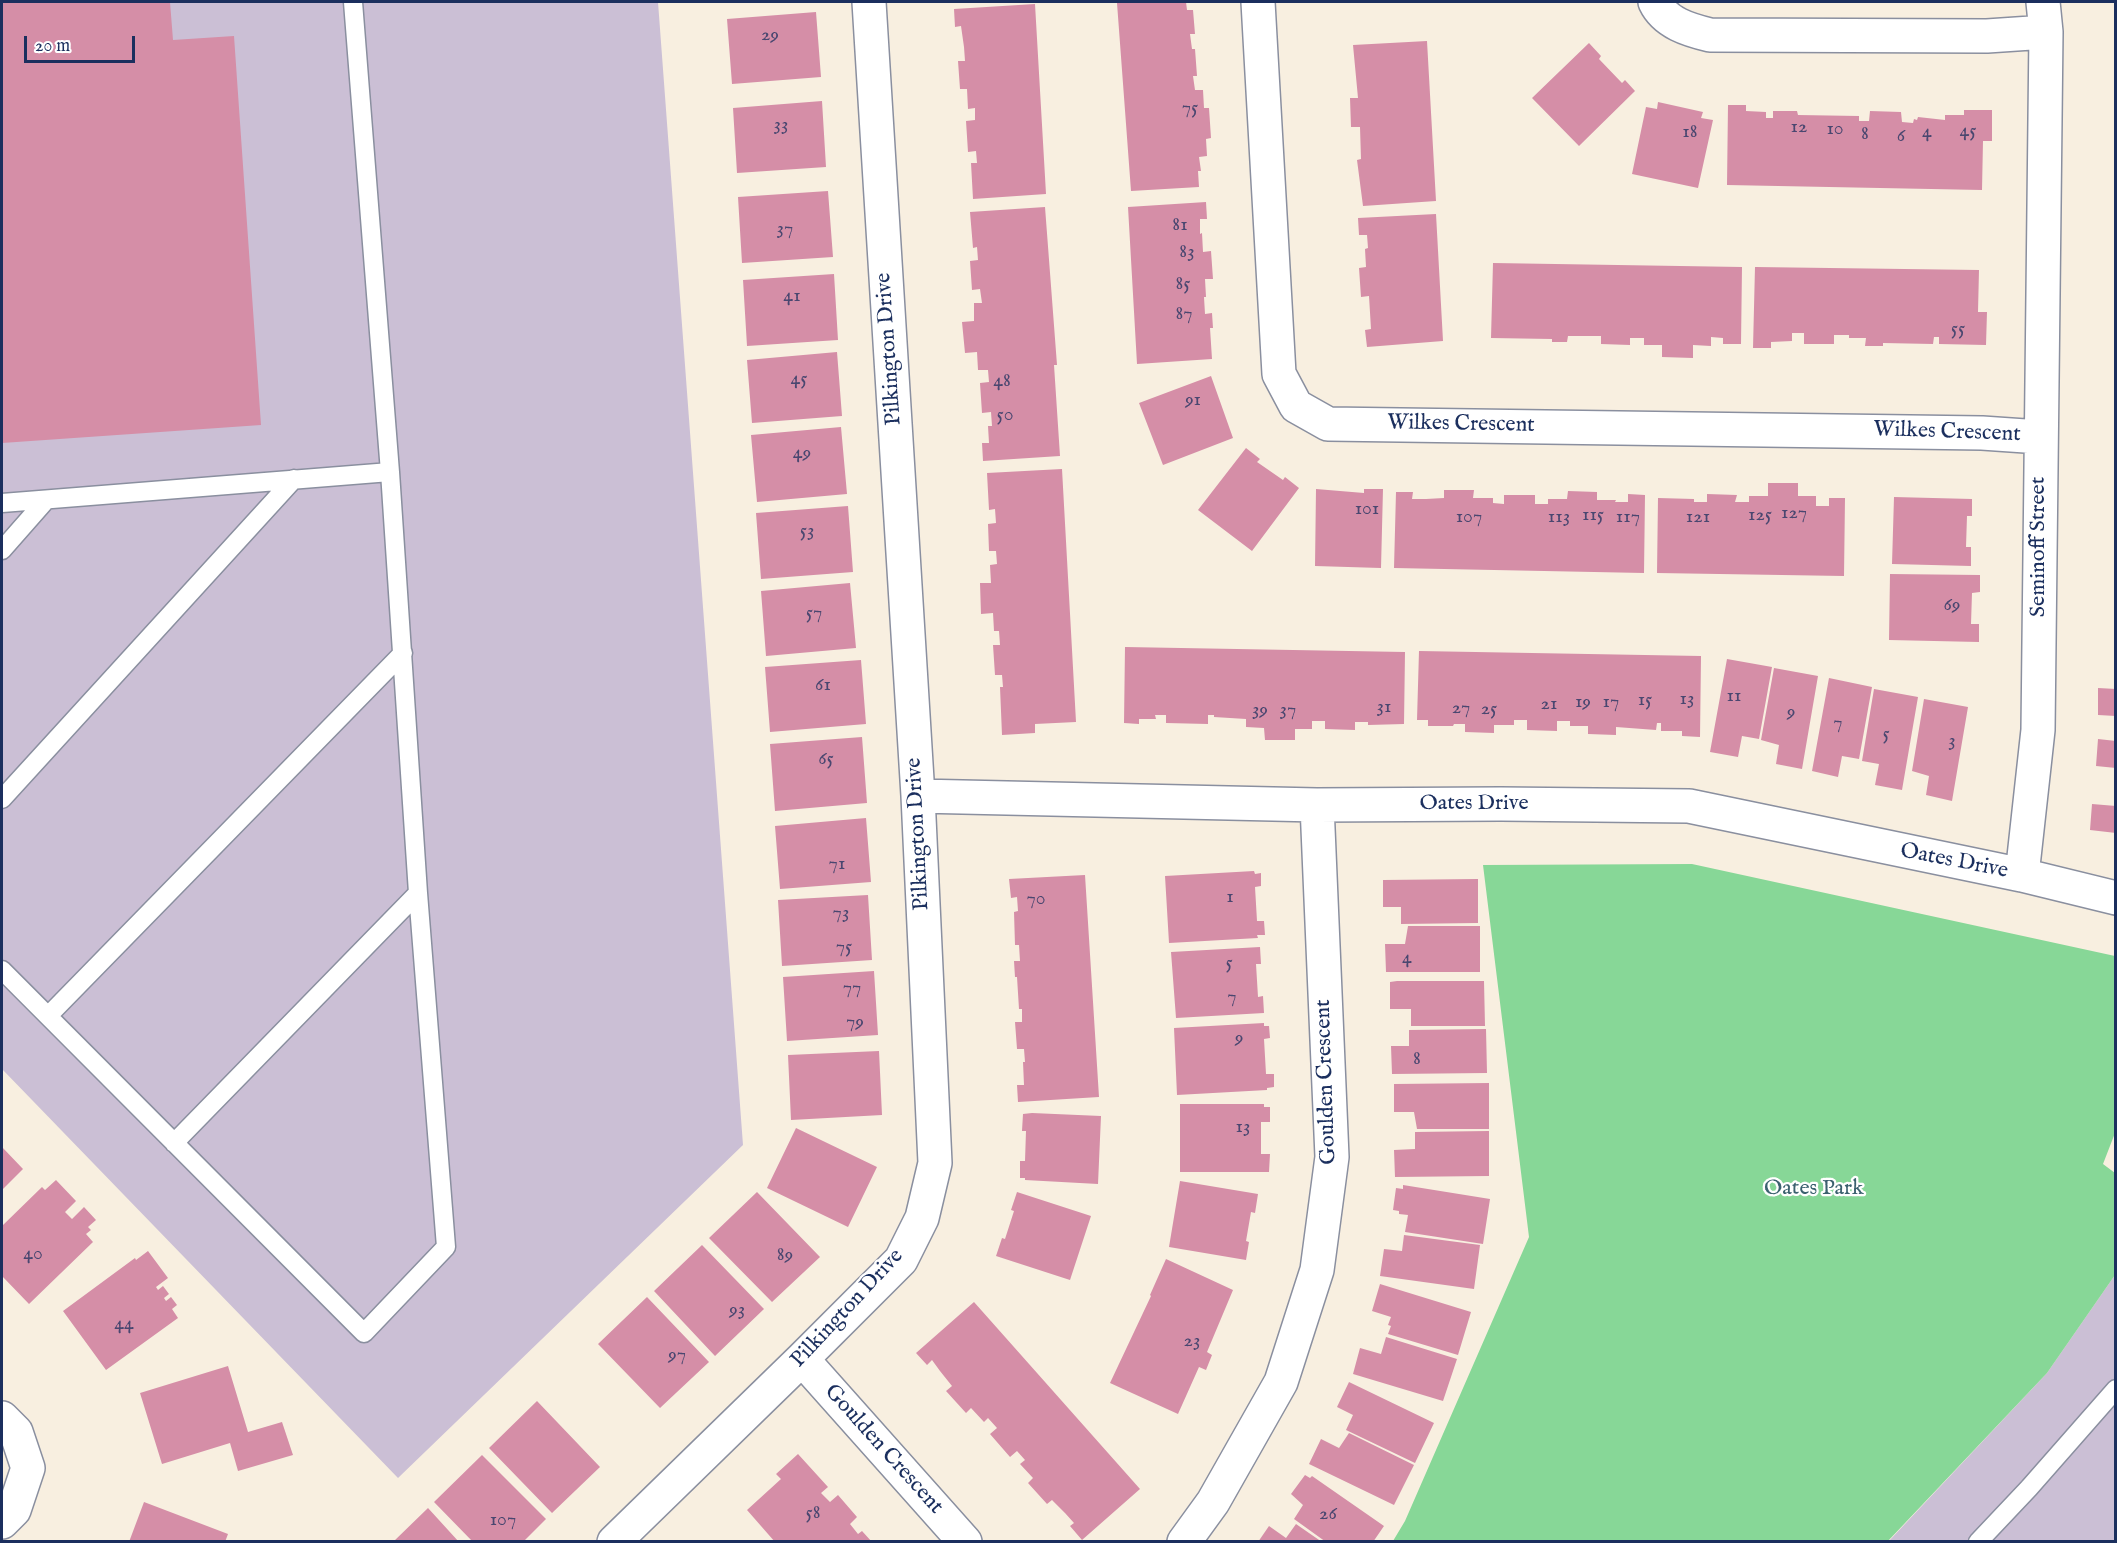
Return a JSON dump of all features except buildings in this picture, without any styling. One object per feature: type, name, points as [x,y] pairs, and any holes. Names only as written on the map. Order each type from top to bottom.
[{"type":"street","name":"Pilkington Drive","points":[[614,1542],[901,1260],[922,1218],[935,1163],[918,796],[869,2]]},
{"type":"street","name":"Wilkes Crescent","points":[[1258,2],[1279,374],[1296,406],[1328,424],[1982,433],[2040,437]]},
{"type":"street","points":[[1656,2],[1660,12],[1687,30],[1710,35],[1987,36],[2044,17]]},
{"type":"street","name":"Seminoff Street","points":[[2022,875],[2038,730],[2044,17]]},
{"type":"street","name":"Oates Drive","points":[[918,796],[1317,805],[1689,806],[2022,875],[2115,898]]},
{"type":"street","name":"Goulden Crescent","points":[[1184,1542],[1214,1502],[1281,1382],[1317,1270],[1332,1157],[1317,805]]},
{"type":"street","name":"Goulden Crescent","points":[[802,1359],[965,1542]]},
{"type":"street","points":[[2,1418],[16,1432],[28,1468],[14,1510],[2,1522]]},
{"type":"lane","points":[[2,969],[364,1333],[446,1247],[418,892],[390,472],[353,2]]},
{"type":"lane","points":[[2,503],[390,472]]},
{"type":"lane","points":[[2,799],[294,479]]},
{"type":"lane","points":[[2,550],[46,500]]},
{"type":"lane","points":[[48,1016],[403,653]]},
{"type":"lane","points":[[174,1143],[418,892]]},
{"type":"lane","points":[[1977,1542],[2029,1488],[2115,1389]]},
{"type":"shaded area","points":[[2,2],[658,2],[743,1145],[398,1478],[2,1069]]},
{"type":"shaded area","points":[[2115,1275],[2115,1541],[1888,1542],[2047,1373]]},
{"type":"green space","name":"Oates Park","points":[[1692,864],[2115,956],[2115,1133],[2103,1164],[2115,1173],[2115,1275],[2047,1373],[1888,1541],[1393,1541],[1405,1521],[1529,1237],[1483,865]]}]
